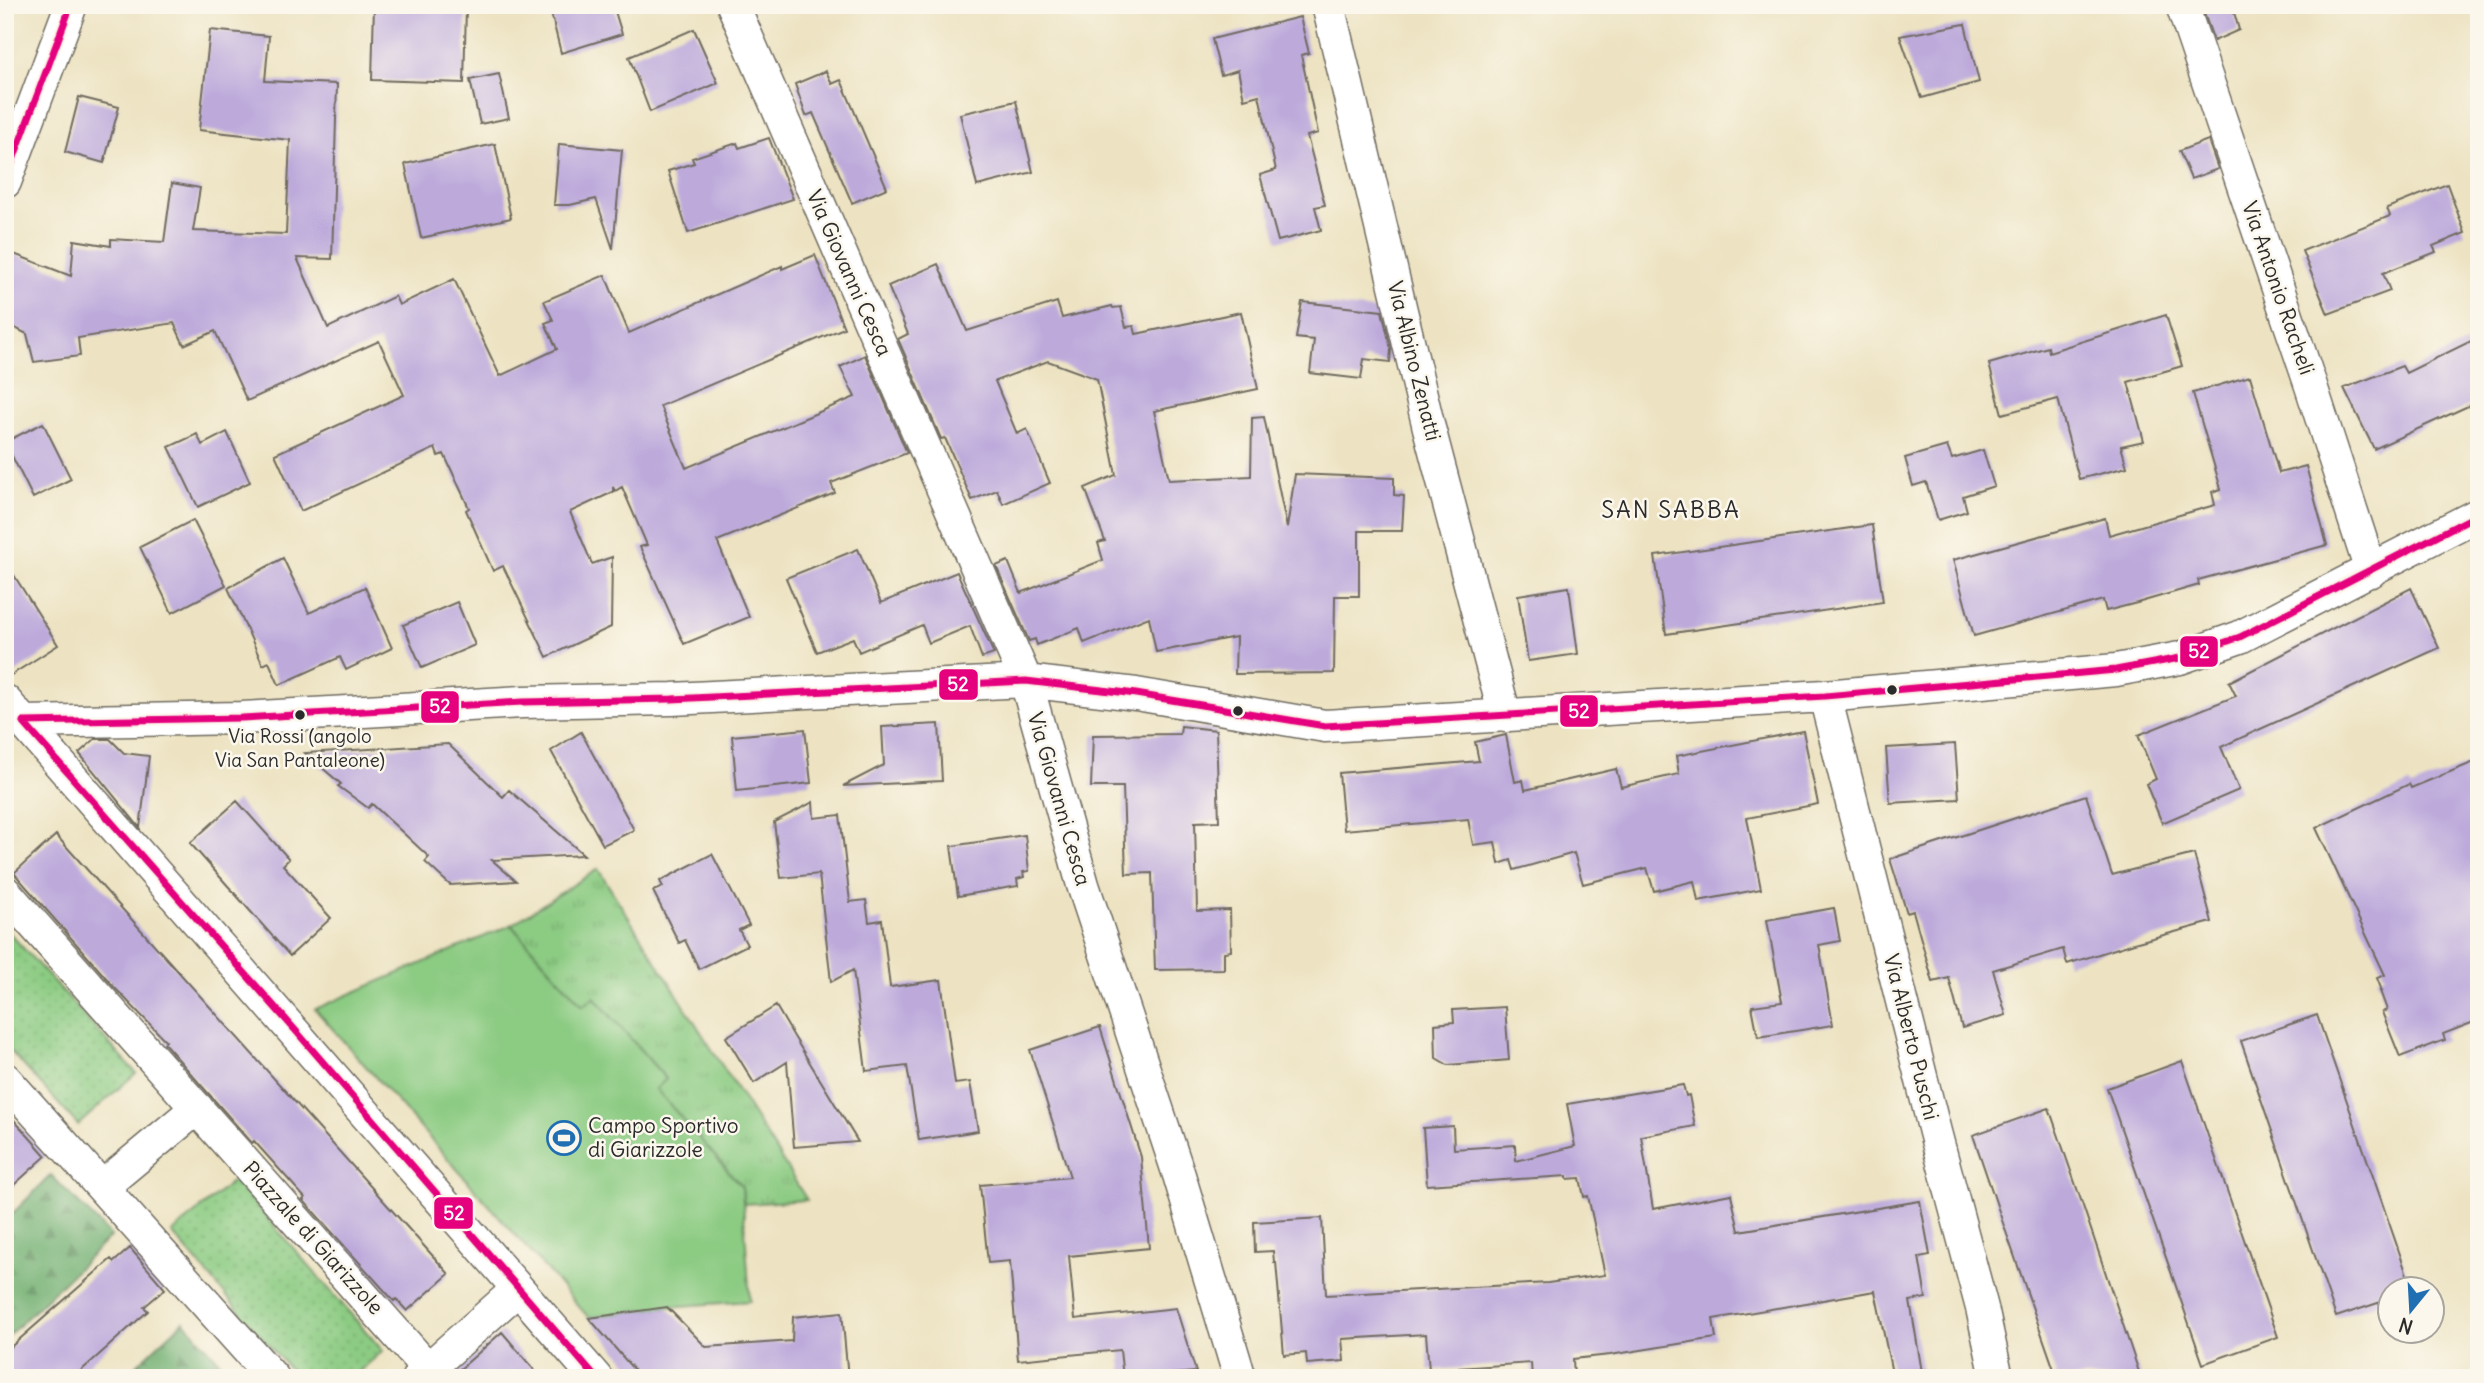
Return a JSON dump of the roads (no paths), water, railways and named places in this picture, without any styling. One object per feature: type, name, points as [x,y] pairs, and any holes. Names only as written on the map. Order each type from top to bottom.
[{"type":"street","points":[[5,182],[71,5]]},
{"type":"street","name":"Via Giovanni Cesca","points":[[733,5],[1026,681],[1083,886],[1179,1175],[1240,1378]]},
{"type":"street","name":"Via Albino Zenatti","points":[[1328,5],[1429,428],[1505,716]]},
{"type":"street","name":"Via Antonio Racheli","points":[[2182,5],[2371,571]]},
{"type":"street","points":[[14,711],[242,718],[523,702],[685,699],[1026,681],[1136,694],[1325,726],[1825,696],[2116,670],[2180,658],[2240,636],[2479,514]]},
{"type":"street","name":"Via Alberto Puschi","points":[[1825,696],[1982,1308],[1997,1378]]},
{"type":"street","points":[[14,711],[596,1378]]},
{"type":"street","name":"Piazzale di Giarizzole","points":[[5,892],[197,1108],[423,1373],[518,1289]]},
{"type":"street","points":[[5,1079],[273,1378]]},
{"type":"street","points":[[102,1187],[197,1108]]},
{"type":"place","name":"Via Rossi (angolo Via San Pantaleone)","points":[[300,715]]},
{"type":"place","name":"Campo Sportivo di Giarizzole","points":[[564,1138]]},
{"type":"district","name":"SAN SABBA","points":[[1671,510]]}]
